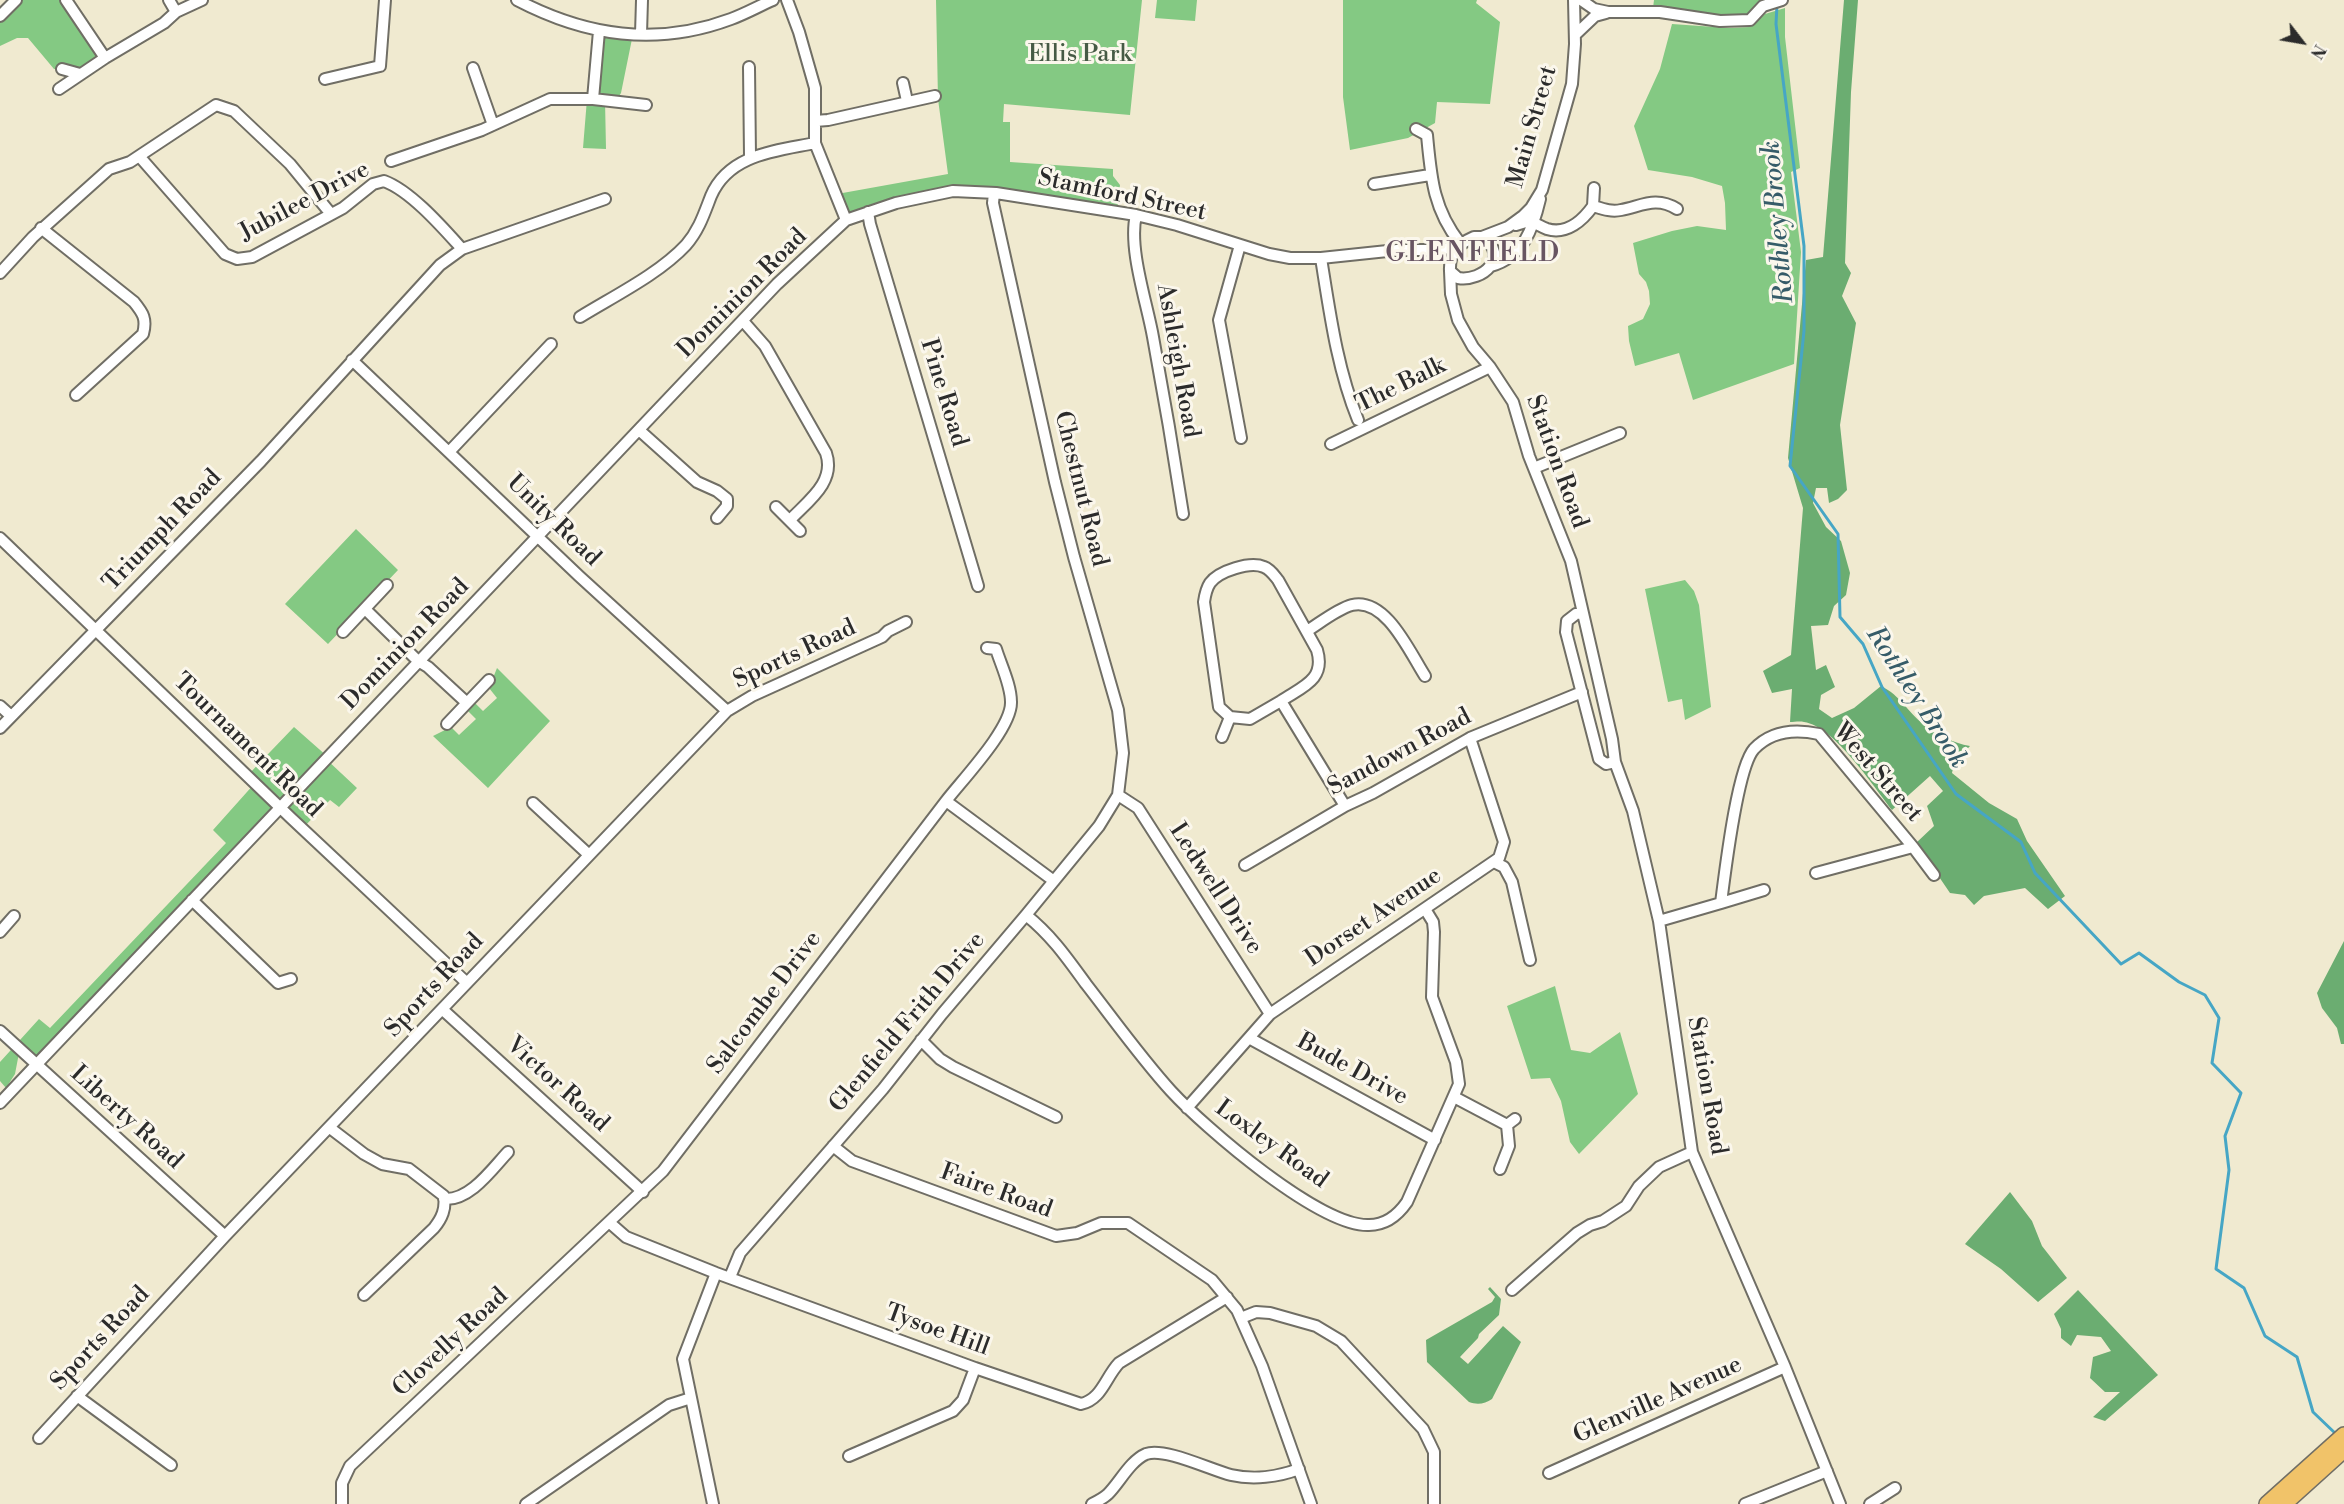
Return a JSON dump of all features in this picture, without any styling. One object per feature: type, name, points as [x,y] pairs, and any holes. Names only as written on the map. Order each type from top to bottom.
[{"type":"highway","points":[[2284,1504],[2329,1457],[2344,1435]]},
{"type":"highway","points":[[2268,1504],[2329,1457],[2344,1450]]},
{"type":"street","points":[[0,16],[16,0]]},
{"type":"street","points":[[66,0],[105,58]]},
{"type":"street","points":[[169,0],[176,12]]},
{"type":"street","points":[[59,89],[164,23],[176,12],[202,0]]},
{"type":"street","points":[[325,79],[380,66],[385,0]]},
{"type":"street","points":[[517,0],[558,20],[600,31],[641,34],[669,33],[708,26],[731,19],[773,0]]},
{"type":"street","points":[[641,34],[642,0]]},
{"type":"street","points":[[787,0],[815,88],[815,142],[846,220]]},
{"type":"street","name":"Main Street","points":[[1482,237],[1508,227],[1531,208],[1542,190],[1572,84],[1575,35],[1574,0]]},
{"type":"street","points":[[1581,0],[1594,9],[1608,12],[1660,12],[1720,21],[1750,20],[1763,6],[1782,0]]},
{"type":"street","points":[[1575,35],[1595,16],[1608,12]]},
{"type":"street","points":[[593,99],[600,31]]},
{"type":"street","points":[[749,67],[750,156]]},
{"type":"street","points":[[473,68],[493,125]]},
{"type":"street","points":[[62,69],[80,74]]},
{"type":"street","points":[[903,83],[907,101]]},
{"type":"street","points":[[815,121],[934,96]]},
{"type":"street","points":[[391,161],[493,125],[550,99],[593,99],[646,105]]},
{"type":"street","points":[[0,273],[41,228],[109,169],[130,162],[216,105],[234,111],[290,164],[331,214]]},
{"type":"street","points":[[1416,129],[1427,135],[1430,175],[1438,205],[1447,227],[1459,245]]},
{"type":"street","points":[[580,317],[673,257],[695,232],[703,219],[712,194],[734,166],[750,156],[815,142]]},
{"type":"street","name":"Jubilee Drive","points":[[139,156],[225,254],[237,259],[252,257],[351,203],[373,184],[384,181],[391,183],[437,221],[462,249]]},
{"type":"street","points":[[1374,184],[1430,175]]},
{"type":"street","points":[[1508,227],[1529,220],[1546,229],[1569,228],[1581,220],[1593,206],[1594,188]]},
{"type":"street","points":[[1428,251],[1440,258],[1458,278],[1465,279],[1486,272],[1491,266],[1516,253],[1528,237],[1542,190]]},
{"type":"street","name":"Stamford Street","points":[[846,220],[922,196],[943,193],[994,193],[1136,215],[1290,258],[1321,258],[1396,250],[1428,251],[1459,245]]},
{"type":"street","name":"Chestnut Road","points":[[994,193],[993,203],[1055,482],[1118,710],[1123,753],[1118,795]]},
{"type":"street","name":"Triumph Road","points":[[0,728],[253,469],[440,266],[462,249],[605,199]]},
{"type":"street","points":[[1593,206],[1620,210],[1651,202],[1661,202],[1677,209]]},
{"type":"street","name":"Pine Road","points":[[868,212],[978,586]]},
{"type":"street","name":"Ashleigh Road","points":[[1136,215],[1135,247],[1183,514]]},
{"type":"street","name":"Dominion Road","points":[[0,1103],[34,1064],[798,263],[830,237],[846,220]]},
{"type":"street","points":[[41,228],[134,302],[144,314],[143,334],[76,395]]},
{"type":"street","points":[[1450,270],[1452,255],[1459,245],[1474,237],[1482,237],[1488,241],[1494,251],[1491,266]]},
{"type":"street","points":[[1240,245],[1219,320],[1241,438]]},
{"type":"street","points":[[1321,258],[1338,360],[1345,387],[1358,420]]},
{"type":"street","name":"Station Road","points":[[1450,270],[1454,303],[1463,329],[1473,347],[1490,367],[1513,402],[1534,468],[1571,561],[1612,739],[1615,762],[1633,811],[1659,921],[1692,1152],[1785,1366],[1840,1504]]},
{"type":"street","points":[[1454,303],[1457,292],[1465,279]]},
{"type":"street","points":[[743,321],[765,346],[806,416],[830,465],[825,482],[820,489],[790,519]]},
{"type":"street","points":[[449,452],[551,344]]},
{"type":"street","name":"Unity Road","points":[[352,360],[727,711]]},
{"type":"street","name":"The Balk","points":[[1331,444],[1490,367]]},
{"type":"street","points":[[639,430],[697,482],[717,491],[727,499],[727,506],[717,518]]},
{"type":"street","points":[[1534,468],[1620,433]]},
{"type":"street","points":[[777,507],[800,531]]},
{"type":"street","name":"Tournament Road","points":[[0,538],[467,983]]},
{"type":"street","points":[[1255,565],[1264,567],[1278,580],[1307,631],[1320,661],[1318,672],[1313,680],[1250,718],[1230,717],[1219,706],[1204,602],[1210,584],[1222,574],[1255,565]]},
{"type":"street","points":[[343,632],[387,585]]},
{"type":"street","points":[[1307,631],[1350,606],[1362,604],[1386,616],[1425,676]]},
{"type":"street","points":[[365,609],[418,661],[428,667],[467,703]]},
{"type":"street","points":[[1583,613],[1571,617],[1566,625],[1599,759],[1605,764],[1615,762]]},
{"type":"street","name":"Sports Road","points":[[39,1438],[225,1236],[727,711],[752,696],[882,637],[888,631],[906,622]]},
{"type":"street","name":"Salcombe Drive","points":[[610,1223],[663,1171],[1002,730],[1010,713],[1011,694],[996,649],[987,648]]},
{"type":"street","points":[[447,724],[489,680]]},
{"type":"street","name":"Sandown Road","points":[[1245,865],[1345,806],[1373,793],[1470,738],[1582,692]]},
{"type":"street","points":[[1281,700],[1345,806]]},
{"type":"street","points":[[0,706],[11,716]]},
{"type":"street","points":[[1221,739],[1230,717]]},
{"type":"street","name":"West Street","points":[[1721,903],[1731,836],[1747,763],[1754,750],[1788,730],[1819,734],[1934,875]]},
{"type":"street","points":[[1470,738],[1504,842],[1502,852],[1494,862],[1504,867],[1512,882],[1530,960]]},
{"type":"street","name":"Glenfield Frith Drive","points":[[730,1277],[740,1253],[833,1146],[1026,915],[1099,826],[1118,795]]},
{"type":"street","name":"Ledwell Drive","points":[[1118,795],[1138,808],[1270,1014]]},
{"type":"street","points":[[946,801],[1054,881]]},
{"type":"street","points":[[533,803],[588,854]]},
{"type":"street","name":"West Street","points":[[1816,873],[1913,847]]},
{"type":"street","name":"Dorset Avenue","points":[[1187,1108],[1270,1014],[1494,862]]},
{"type":"street","points":[[1659,921],[1764,890]]},
{"type":"street","points":[[192,900],[278,983],[291,979]]},
{"type":"street","name":"Loxley Road","points":[[1026,915],[1048,933],[1121,1030],[1187,1108],[1213,1132],[1278,1182],[1310,1203],[1360,1225],[1381,1223],[1401,1210],[1407,1202],[1459,1084],[1456,1062],[1432,997],[1433,922],[1425,909]]},
{"type":"street","points":[[0,932],[14,916]]},
{"type":"street","name":"Victor Road","points":[[442,1010],[643,1192]]},
{"type":"street","name":"Liberty Road","points":[[0,1031],[225,1236]]},
{"type":"street","name":"Bude Drive","points":[[1249,1038],[1435,1140]]},
{"type":"street","points":[[921,1040],[940,1059],[953,1067],[1056,1116]]},
{"type":"street","points":[[1454,1097],[1511,1122],[1509,1146],[1500,1169]]},
{"type":"street","points":[[330,1128],[364,1154],[382,1164],[409,1169],[434,1187],[444,1199],[445,1205],[441,1219],[434,1228],[364,1295]]},
{"type":"street","name":"Faire Road","points":[[833,1146],[852,1161],[1056,1236],[1077,1233],[1101,1223],[1128,1223],[1212,1280],[1241,1318],[1262,1366],[1311,1504]]},
{"type":"street","points":[[444,1199],[459,1197],[470,1190],[508,1152]]},
{"type":"street","points":[[1512,1290],[1577,1233],[1590,1225],[1604,1221],[1626,1206],[1639,1186],[1659,1167],[1692,1152]]},
{"type":"street","name":"Tysoe Hill","points":[[610,1223],[626,1237],[716,1273],[975,1368],[1081,1404],[1090,1402],[1100,1393],[1109,1373],[1119,1364],[1227,1297]]},
{"type":"street","name":"Clovelly Road","points":[[342,1504],[342,1483],[350,1467],[610,1223]]},
{"type":"street","points":[[713,1504],[683,1359],[716,1273]]},
{"type":"street","points":[[1241,1318],[1256,1312],[1270,1313],[1316,1326],[1341,1341],[1423,1429],[1434,1452],[1434,1504]]},
{"type":"street","name":"Glenville Avenue","points":[[1549,1473],[1785,1366]]},
{"type":"street","points":[[849,1456],[953,1410],[963,1400],[975,1368]]},
{"type":"street","points":[[77,1395],[171,1465]]},
{"type":"street","points":[[526,1504],[669,1405],[691,1398]]},
{"type":"street","points":[[1092,1504],[1106,1496],[1129,1468],[1146,1454],[1160,1452],[1232,1475],[1256,1477],[1283,1475],[1299,1469]]},
{"type":"street","points":[[1744,1504],[1827,1471]]},
{"type":"street","points":[[1870,1504],[1895,1488]]},
{"type":"street","points":[[1106,1496],[1116,1504]]},
{"type":"green space","points":[[16,0],[66,0],[105,58],[80,75],[63,69],[54,69],[28,38],[17,38],[0,46],[0,16]]},
{"type":"green space","name":"Ellis Park","points":[[936,0],[1142,0],[1130,115],[1004,104],[1003,122],[1010,122],[1010,162],[1113,169],[1113,176],[1120,185],[1117,212],[953,191],[846,220],[837,194],[948,174],[938,99]]},
{"type":"green space","points":[[1157,0],[1197,0],[1195,21],[1155,18]]},
{"type":"green space","points":[[1343,0],[1477,0],[1476,3],[1500,22],[1490,104],[1437,102],[1435,123],[1408,138],[1350,150],[1343,97]]},
{"type":"green space","points":[[1654,0],[1768,0],[1748,16],[1719,16],[1653,8]]},
{"type":"green space","points":[[1844,0],[1858,0],[1851,92],[1845,263],[1851,273],[1842,296],[1856,323],[1840,425],[1847,490],[1838,499],[1829,503],[1827,488],[1816,488],[1813,503],[1826,527],[1841,541],[1850,573],[1846,595],[1834,606],[1828,625],[1811,626],[1816,670],[1826,665],[1835,687],[1821,695],[1819,709],[1832,718],[1854,708],[1881,686],[1894,694],[1917,719],[1933,732],[1951,741],[1970,746],[1954,763],[1952,773],[1989,803],[2017,819],[2027,841],[2065,896],[2048,909],[2025,888],[1984,896],[1974,905],[1965,895],[1950,893],[1916,843],[1934,826],[1927,806],[1943,791],[1930,776],[1892,810],[1864,773],[1828,734],[1804,722],[1790,722],[1792,689],[1772,693],[1763,671],[1791,655],[1803,508],[1788,458],[1806,260],[1823,257]]},
{"type":"green space","points":[[1785,8],[1785,37],[1800,168],[1791,172],[1801,252],[1794,364],[1693,400],[1679,353],[1635,366],[1628,326],[1643,319],[1650,304],[1646,282],[1639,274],[1633,243],[1697,226],[1726,230],[1722,186],[1692,177],[1648,170],[1634,126],[1660,69],[1672,24],[1729,28],[1750,27],[1765,14]]},
{"type":"green space","points":[[599,31],[633,34],[621,93],[616,101],[605,100],[606,149],[583,148],[587,99],[593,99]]},
{"type":"green space","points":[[356,529],[398,570],[328,644],[285,604]]},
{"type":"green space","points":[[1685,580],[1694,591],[1699,605],[1711,707],[1685,720],[1682,699],[1668,702],[1645,589]]},
{"type":"green space","points":[[497,668],[550,721],[488,788],[433,736],[451,727],[459,735],[476,719],[466,709],[473,701],[483,711],[497,698],[489,688]]},
{"type":"green space","points":[[294,727],[328,757],[326,759],[357,788],[339,807],[330,800],[302,829],[281,807],[35,1064],[19,1053],[15,1074],[6,1088],[0,1081],[0,1062],[39,1019],[50,1028],[226,843],[213,830],[255,783],[247,776]]},
{"type":"green space","points":[[2344,941],[2344,1044],[2341,1044],[2337,1028],[2322,1008],[2317,993]]},
{"type":"green space","points":[[1555,986],[1571,1050],[1590,1053],[1620,1032],[1638,1094],[1579,1154],[1570,1142],[1561,1101],[1550,1078],[1531,1079],[1507,1006]]},
{"type":"green space","points":[[2010,1192],[2032,1221],[2042,1246],[2067,1278],[2038,1302],[2001,1269],[1965,1244]]},
{"type":"green space","points":[[1490,1287],[1501,1299],[1499,1315],[1460,1357],[1468,1364],[1503,1326],[1521,1342],[1492,1399],[1475,1404],[1469,1402],[1427,1362],[1426,1340],[1492,1302],[1495,1297],[1488,1289]]},
{"type":"green space","points":[[2078,1290],[2158,1375],[2105,1421],[2093,1417],[2120,1392],[2105,1392],[2090,1378],[2093,1357],[2111,1351],[2101,1337],[2077,1335],[2071,1346],[2061,1338],[2061,1329],[2054,1314]]},
{"type":"waterway","name":"Rothley Brook","points":[[1777,5],[1776,24],[1804,246],[1804,331],[1790,466],[1838,534],[1840,617],[1863,644],[1882,687],[1956,794],[2021,842],[2035,873],[2121,964],[2139,953],[2179,982],[2205,995],[2219,1018],[2212,1063],[2241,1093],[2225,1136],[2229,1170],[2216,1269],[2244,1288],[2265,1336],[2297,1357],[2313,1412],[2336,1434]]},
{"type":"district","name":"GLENFIELD","points":[[1473,255]]}]
